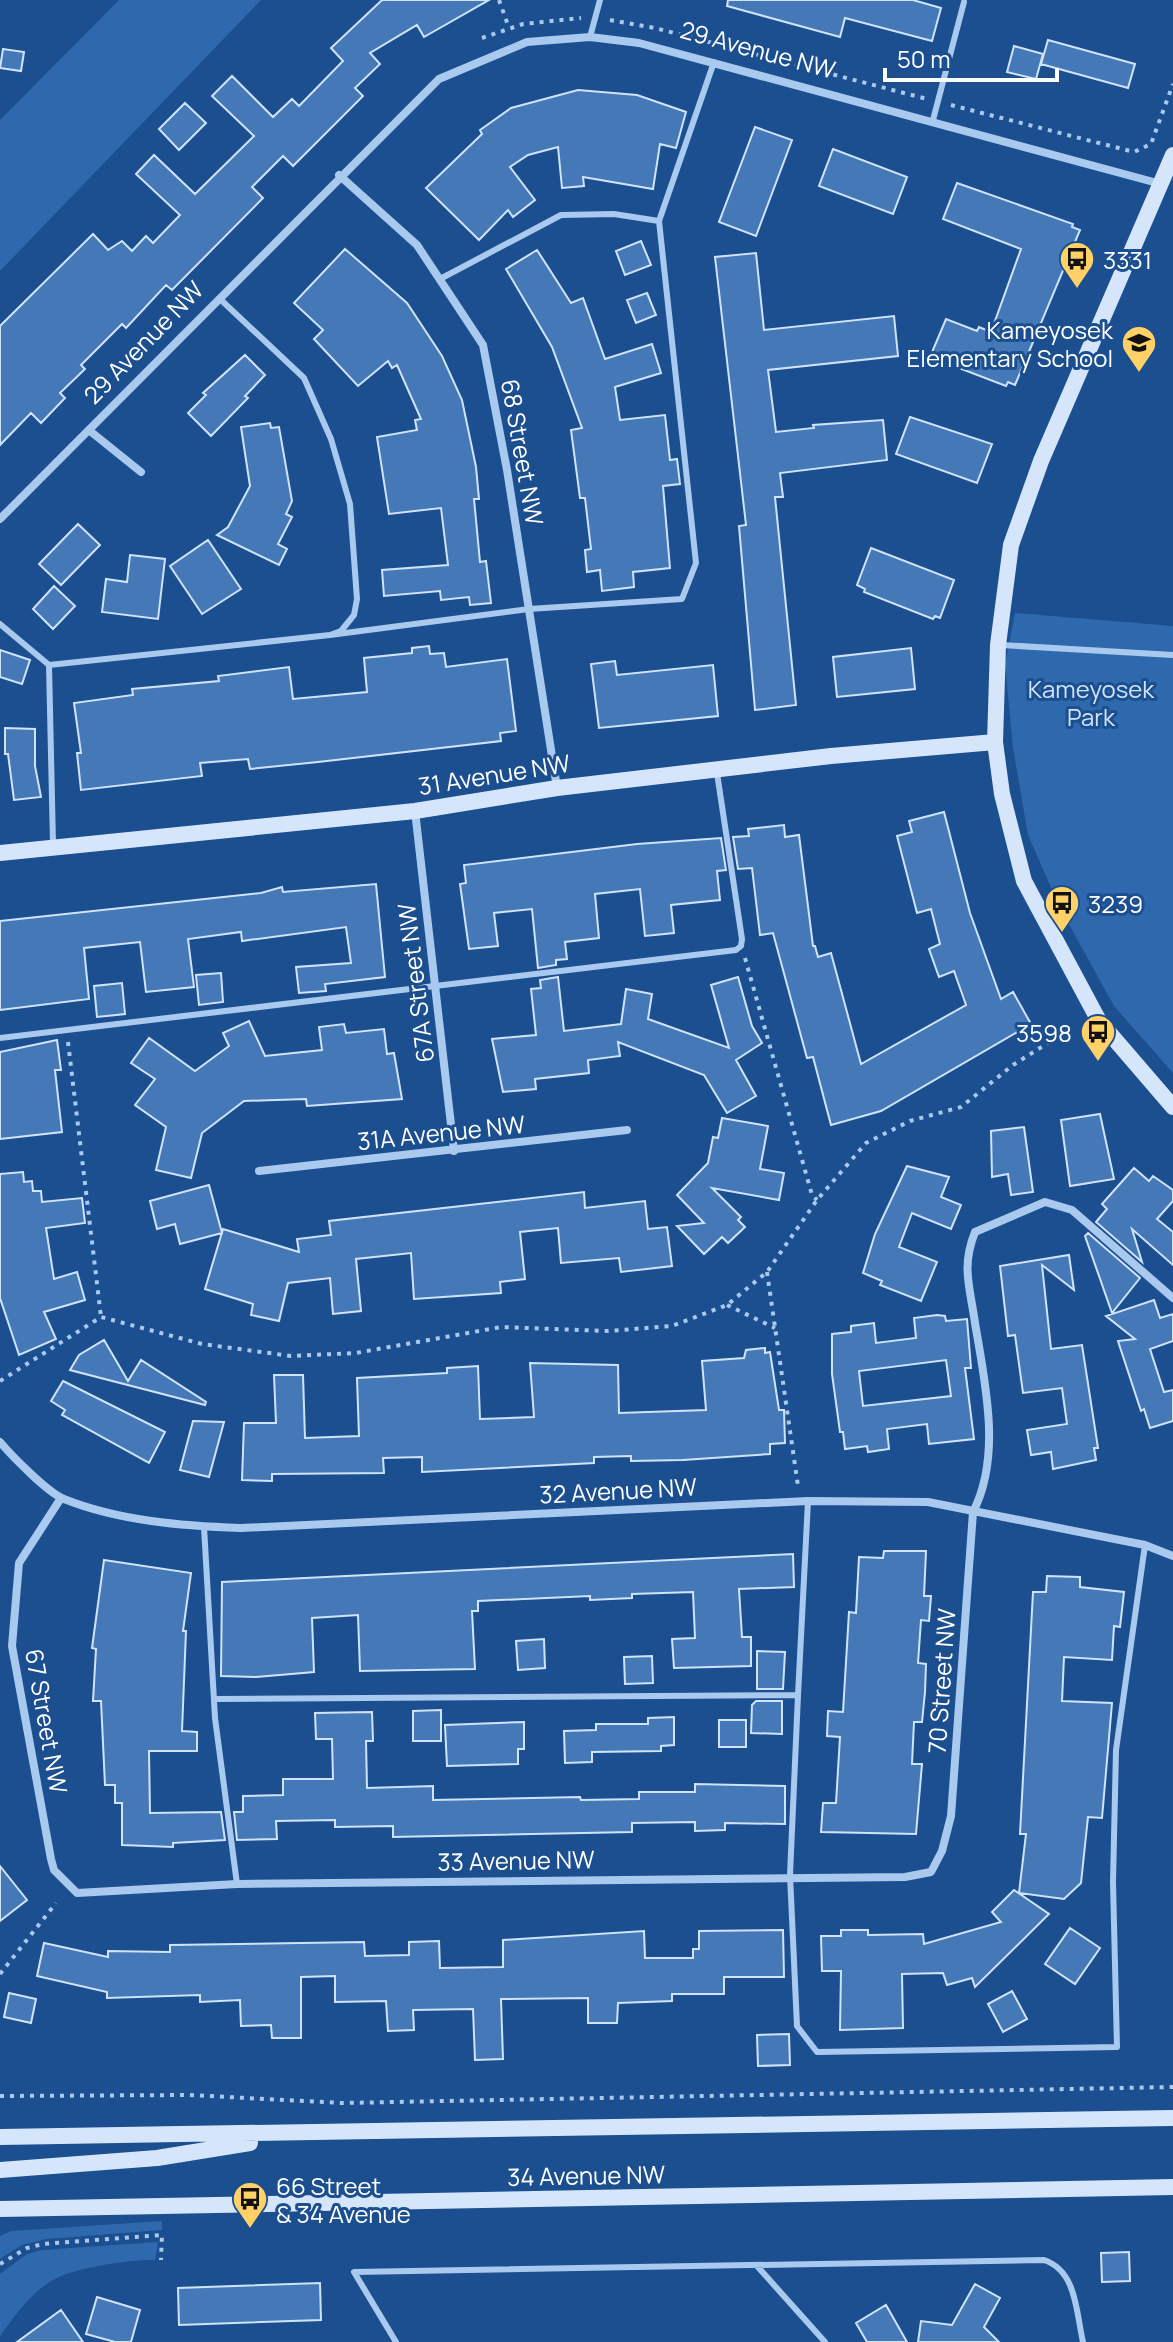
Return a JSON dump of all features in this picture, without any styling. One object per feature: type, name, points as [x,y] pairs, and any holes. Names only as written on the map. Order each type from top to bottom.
[{"type":"main road","points":[[1173,155],[1167,185],[1041,461],[1011,545],[998,645],[995,742],[1002,794],[1024,881],[1099,1021],[1173,1107]]},
{"type":"main road","name":"31 Avenue NW","points":[[0,853],[415,811],[557,788],[716,769],[995,742]]},
{"type":"main road","name":"34 Avenue NW","points":[[0,2137],[1173,2118]]},
{"type":"main road","points":[[0,2125],[66,2137]]},
{"type":"main road","points":[[0,2170],[157,2158],[307,2134]]},
{"type":"main road","name":"34 Avenue NW","points":[[5,2211],[1173,2187]]},
{"type":"street","name":"29 Avenue NW","points":[[0,519],[339,175],[439,79],[527,42],[590,37],[639,43],[1167,185]]},
{"type":"street","name":"68 Street NW","points":[[339,175],[417,245],[483,345],[557,788]]},
{"type":"street","name":"29 Avenue NW","points":[[90,431],[141,472]]},
{"type":"street","name":"67A Street NW","points":[[415,811],[454,1151]]},
{"type":"street","name":"31A Avenue NW","points":[[259,1171],[627,1130]]},
{"type":"street","name":"70 Street NW","points":[[942,1851],[951,1816],[973,1512],[987,1486],[988,1398],[965,1259],[975,1232],[1045,1202],[1072,1210],[1173,1298]]},
{"type":"street","points":[[0,1442],[61,1498]]},
{"type":"street","name":"32 Avenue NW","points":[[61,1498],[150,1520],[241,1528],[808,1501],[928,1502],[1145,1545],[1173,1556]]},
{"type":"street","name":"67 Street NW","points":[[61,1498],[19,1563],[12,1646],[51,1859],[54,1870],[77,1893]]},
{"type":"street","name":"33 Avenue NW","points":[[77,1893],[237,1884],[790,1875],[905,1877],[931,1872],[942,1851]]},
{"type":"lane","points":[[590,37],[600,0]]},
{"type":"lane","points":[[933,120],[964,2]]},
{"type":"lane","points":[[0,624],[49,665],[330,635],[529,609],[682,599],[696,563],[659,221],[714,62]]},
{"type":"lane","points":[[440,279],[561,215],[614,214],[659,221]]},
{"type":"lane","points":[[220,299],[304,378],[331,439],[350,504],[357,599],[354,615],[341,631],[330,635]]},
{"type":"lane","points":[[998,645],[1173,655]]},
{"type":"lane","points":[[49,665],[53,848]]},
{"type":"lane","points":[[0,1038],[736,950],[741,946],[716,769]]},
{"type":"lane","points":[[808,1501],[790,1875],[797,2026],[817,2052],[1117,2047],[1113,1882],[1116,1750],[1145,1545]]},
{"type":"lane","points":[[204,1527],[214,1699],[237,1884]]},
{"type":"lane","points":[[214,1699],[798,1695]]},
{"type":"lane","points":[[396,2342],[354,2272],[1044,2260],[1060,2267],[1067,2276],[1083,2342]]},
{"type":"lane","points":[[757,2266],[825,2342]]},
{"type":"path","points":[[499,0],[509,28]]},
{"type":"path","points":[[482,38],[509,28],[560,19],[595,19],[655,28],[1134,152],[1151,144],[1173,84]]},
{"type":"path","points":[[741,946],[812,1195],[817,1200]]},
{"type":"path","points":[[66,1029],[101,1317]]},
{"type":"path","points":[[0,1381],[101,1317],[235,1350],[330,1355],[501,1327],[646,1330],[672,1326],[727,1305],[767,1272],[817,1200],[875,1136],[910,1121],[961,1107],[1013,1065],[1070,1029]]},
{"type":"path","points":[[767,1272],[798,1486]]},
{"type":"path","points":[[727,1305],[775,1329]]},
{"type":"path","points":[[0,1974],[56,1903]]},
{"type":"path","points":[[0,2096],[189,2095],[342,2103],[1173,2087]]},
{"type":"path","points":[[0,2264],[27,2248],[43,2244],[162,2235],[161,2260]]},
{"type":"green space","points":[[119,0],[261,0],[0,271],[0,120]]},
{"type":"green space","name":"Kameyosek Park","points":[[1015,613],[1173,626],[1173,1073],[1114,1006],[1060,908],[1028,835],[1013,748],[1005,664]]},
{"type":"green space","points":[[162,2221],[162,2230],[46,2239],[22,2245],[0,2259],[0,2236],[11,2231]]},
{"type":"green space","points":[[158,2242],[155,2260],[102,2265],[51,2281],[29,2299],[0,2336],[0,2274],[27,2254],[42,2250]]},
{"type":"building","points":[[382,0],[489,0],[424,37],[417,25],[370,53],[380,64],[355,88],[363,96],[293,166],[283,156],[252,187],[263,198],[172,290],[166,285],[126,328],[122,324],[81,365],[85,369],[60,393],[65,398],[41,423],[31,413],[0,445],[0,326],[93,234],[108,250],[122,241],[132,251],[146,236],[153,243],[180,215],[136,174],[154,155],[195,194],[254,136],[212,96],[232,76],[273,117],[292,99],[299,106],[343,61],[331,48]]},
{"type":"building","points":[[728,0],[913,0],[941,8],[932,41],[845,18],[840,37],[727,6]]},
{"type":"building","points":[[1048,40],[1135,64],[1128,88],[1041,64]]},
{"type":"building","points":[[1014,46],[1043,54],[1036,79],[1007,72]]},
{"type":"building","points":[[3,49],[24,52],[21,71],[0,68]]},
{"type":"building","points":[[578,90],[637,95],[686,112],[676,148],[660,144],[653,189],[583,177],[584,186],[562,188],[558,147],[528,155],[510,167],[535,200],[513,217],[508,210],[479,240],[426,188],[482,134],[480,130],[511,108]]},
{"type":"building","points":[[185,103],[206,123],[179,150],[159,129]]},
{"type":"building","points":[[755,127],[792,140],[756,236],[719,222]]},
{"type":"building","points":[[833,149],[907,177],[893,214],[819,186]]},
{"type":"building","points":[[957,183],[1073,224],[1072,227],[1080,230],[1015,385],[1008,382],[1006,386],[930,357],[946,319],[977,331],[979,327],[991,332],[1021,249],[943,219]]},
{"type":"building","points":[[641,241],[651,265],[625,275],[616,251]]},
{"type":"building","points":[[345,249],[407,303],[442,356],[462,400],[476,467],[479,499],[474,499],[480,562],[486,561],[491,603],[470,605],[469,597],[441,600],[440,591],[384,596],[382,570],[448,565],[441,508],[389,514],[377,437],[417,430],[415,420],[421,419],[397,365],[392,368],[388,361],[358,386],[314,339],[323,330],[294,303]]},
{"type":"building","points":[[537,250],[571,303],[583,298],[605,359],[652,344],[661,373],[615,387],[620,420],[665,415],[670,460],[677,459],[680,484],[663,486],[670,568],[633,572],[634,587],[602,591],[600,570],[587,572],[585,550],[591,549],[585,498],[580,498],[571,430],[582,428],[552,347],[506,269]]},
{"type":"building","points":[[756,253],[764,330],[894,316],[898,356],[768,370],[776,432],[814,428],[813,425],[883,420],[887,460],[780,473],[783,497],[775,497],[796,705],[755,710],[739,526],[746,525],[715,257]]},
{"type":"building","points":[[647,293],[656,315],[636,323],[627,300]]},
{"type":"building","points":[[245,355],[265,375],[245,396],[248,398],[211,436],[188,413],[206,395],[203,393]]},
{"type":"building","points":[[910,417],[992,444],[977,483],[896,454]]},
{"type":"building","points":[[270,423],[271,428],[279,427],[292,501],[286,514],[292,517],[278,544],[287,549],[279,565],[217,535],[228,527],[250,486],[241,427]]},
{"type":"building","points":[[78,524],[100,545],[61,585],[39,564]]},
{"type":"building","points":[[208,540],[241,589],[202,614],[170,566]]},
{"type":"building","points":[[871,548],[954,580],[940,618],[935,616],[933,619],[864,592],[865,589],[857,585]]},
{"type":"building","points":[[130,555],[165,559],[158,619],[102,612],[106,579],[127,582]]},
{"type":"building","points":[[54,586],[75,606],[53,629],[33,609]]},
{"type":"building","points":[[429,646],[430,654],[444,653],[446,667],[507,659],[516,731],[500,733],[501,741],[250,769],[248,759],[200,763],[202,776],[81,790],[77,753],[81,753],[74,703],[133,695],[132,689],[219,681],[218,676],[289,667],[293,699],[367,692],[364,658],[412,653],[412,648]]},
{"type":"building","points":[[911,648],[915,689],[837,697],[833,657]]},
{"type":"building","points":[[0,650],[30,660],[22,684],[0,677]]},
{"type":"building","points":[[615,661],[617,675],[713,665],[718,716],[599,728],[591,664]]},
{"type":"building","points":[[5,728],[35,729],[35,766],[41,797],[14,800],[8,754],[5,754]]},
{"type":"building","points":[[944,812],[970,913],[1001,999],[1013,992],[1031,1024],[881,1111],[831,1125],[813,1057],[807,1058],[773,933],[760,935],[752,868],[738,869],[733,837],[749,836],[748,829],[784,825],[785,837],[799,835],[813,946],[818,957],[831,953],[861,1064],[966,1005],[954,971],[939,977],[929,949],[940,944],[931,909],[917,913],[897,836],[912,832],[909,821]]},
{"type":"building","points":[[721,838],[726,870],[717,871],[720,900],[671,905],[674,933],[645,936],[640,889],[595,894],[599,938],[565,942],[567,959],[556,960],[556,965],[538,968],[532,909],[494,913],[498,946],[469,949],[460,884],[466,883],[464,865],[637,844]]},
{"type":"building","points":[[376,884],[385,977],[325,984],[326,991],[299,993],[296,967],[351,963],[346,927],[242,941],[241,932],[188,939],[194,987],[146,992],[140,942],[84,948],[89,999],[0,1010],[0,921],[261,893],[282,887],[283,892]]},
{"type":"building","points":[[221,973],[223,1002],[199,1005],[196,975]]},
{"type":"building","points":[[558,977],[564,1031],[621,1024],[626,989],[652,994],[648,1019],[729,1048],[711,985],[738,977],[752,1026],[762,1043],[736,1060],[756,1096],[727,1113],[704,1075],[618,1042],[620,1056],[588,1060],[589,1073],[535,1079],[536,1089],[503,1092],[492,1039],[536,1035],[531,989],[541,988],[540,980]]},
{"type":"building","points":[[122,983],[125,1014],[97,1017],[94,986]]},
{"type":"building","points":[[249,1021],[265,1056],[322,1050],[319,1027],[344,1024],[346,1033],[384,1029],[387,1054],[394,1053],[402,1099],[307,1106],[306,1099],[244,1101],[202,1133],[191,1178],[156,1170],[166,1127],[135,1105],[155,1079],[131,1063],[149,1038],[195,1071],[229,1046],[223,1033]]},
{"type":"building","points":[[57,1040],[61,1070],[55,1070],[62,1132],[0,1139],[0,1052]]},
{"type":"building","points":[[1100,1114],[1114,1179],[1070,1186],[1061,1120]]},
{"type":"building","points":[[722,1118],[768,1126],[760,1169],[784,1173],[779,1200],[712,1188],[741,1217],[738,1220],[745,1227],[728,1243],[722,1237],[704,1254],[677,1226],[704,1223],[677,1195],[708,1163],[713,1137],[718,1138]]},
{"type":"building","points":[[1024,1127],[1033,1192],[1011,1195],[1008,1174],[992,1177],[991,1131]]},
{"type":"building","points":[[907,1166],[949,1177],[941,1197],[961,1205],[951,1229],[912,1213],[899,1247],[937,1262],[921,1301],[880,1285],[882,1281],[863,1273],[875,1234]]},
{"type":"building","points":[[1134,1168],[1149,1181],[1153,1176],[1173,1190],[1173,1201],[1157,1219],[1173,1232],[1173,1265],[1132,1229],[1142,1262],[1096,1222],[1107,1209],[1102,1204]]},
{"type":"building","points":[[23,1172],[24,1182],[32,1181],[33,1191],[41,1191],[42,1202],[82,1198],[85,1223],[46,1228],[54,1279],[77,1272],[85,1300],[44,1312],[56,1339],[19,1355],[0,1298],[0,1174]]},
{"type":"building","points":[[209,1185],[222,1233],[180,1244],[175,1224],[157,1229],[150,1201]]},
{"type":"building","points":[[584,1192],[585,1208],[645,1201],[648,1229],[667,1227],[672,1266],[621,1272],[619,1258],[561,1263],[558,1228],[520,1232],[525,1279],[500,1282],[501,1293],[414,1299],[411,1253],[356,1259],[361,1311],[333,1314],[330,1278],[288,1283],[279,1321],[251,1315],[253,1304],[205,1289],[223,1229],[299,1252],[297,1239],[331,1235],[329,1221]]},
{"type":"building","points":[[1088,1233],[1140,1278],[1112,1313],[1085,1236]]},
{"type":"building","points":[[1069,1255],[1074,1290],[1042,1265],[1051,1349],[1082,1345],[1098,1448],[1094,1448],[1096,1460],[1053,1469],[1051,1452],[1031,1455],[1027,1430],[1067,1424],[1062,1388],[1023,1393],[1015,1335],[1008,1336],[1000,1266]]},
{"type":"building","points":[[1154,1300],[1160,1318],[1173,1314],[1173,1341],[1150,1349],[1164,1392],[1173,1390],[1173,1421],[1150,1428],[1144,1409],[1141,1411],[1118,1341],[1135,1339],[1106,1316]]},
{"type":"building","points":[[937,1315],[945,1316],[946,1321],[967,1319],[971,1368],[965,1368],[974,1439],[929,1444],[927,1424],[887,1429],[889,1449],[868,1452],[867,1446],[845,1449],[832,1374],[832,1334],[851,1332],[851,1326],[874,1323],[876,1343],[916,1338],[914,1318]],"holes":[[[946,1360],[951,1396],[863,1406],[859,1371]]]},
{"type":"building","points":[[104,1340],[128,1381],[141,1360],[206,1402],[205,1405],[70,1370],[79,1355]]},
{"type":"building","points":[[765,1348],[765,1353],[770,1352],[779,1410],[784,1410],[785,1443],[770,1444],[770,1454],[631,1461],[631,1456],[594,1457],[594,1463],[422,1472],[422,1457],[383,1458],[384,1473],[272,1474],[272,1481],[242,1480],[244,1423],[276,1423],[274,1375],[303,1375],[305,1438],[359,1436],[357,1378],[447,1373],[447,1368],[478,1366],[480,1419],[534,1417],[530,1363],[618,1365],[619,1413],[706,1410],[702,1361],[744,1358],[746,1350]]},
{"type":"building","points":[[63,1381],[165,1432],[149,1463],[62,1415],[65,1410],[51,1401]]},
{"type":"building","points":[[193,1421],[224,1422],[209,1477],[180,1470]]},
{"type":"building","points":[[884,1551],[926,1551],[924,1596],[931,1596],[929,1621],[921,1620],[918,1663],[926,1664],[922,1722],[914,1722],[912,1764],[922,1764],[916,1834],[821,1832],[823,1803],[836,1803],[840,1737],[827,1736],[828,1711],[843,1712],[849,1612],[856,1613],[859,1557],[883,1558]]},
{"type":"building","points":[[793,1554],[794,1587],[739,1589],[742,1637],[751,1637],[751,1666],[674,1668],[672,1639],[695,1638],[693,1592],[632,1594],[632,1598],[590,1600],[590,1596],[478,1601],[478,1611],[472,1611],[475,1669],[360,1671],[358,1615],[312,1618],[314,1672],[256,1677],[221,1676],[222,1582]]},
{"type":"building","points":[[104,1560],[191,1573],[183,1631],[186,1631],[182,1731],[197,1732],[197,1751],[149,1751],[150,1813],[221,1812],[225,1840],[173,1843],[173,1847],[122,1845],[122,1803],[115,1803],[115,1785],[105,1785],[101,1701],[93,1701],[96,1649],[92,1648]]},
{"type":"building","points":[[1047,1576],[1080,1577],[1080,1587],[1124,1592],[1120,1627],[1114,1626],[1112,1660],[1064,1657],[1062,1701],[1112,1703],[1102,1818],[1088,1817],[1081,1883],[1064,1899],[1019,1893],[1026,1834],[1020,1834],[1033,1592],[1046,1592]]},
{"type":"building","points":[[544,1639],[545,1668],[518,1670],[516,1641]]},
{"type":"building","points":[[757,1651],[785,1652],[783,1689],[757,1689]]},
{"type":"building","points":[[652,1656],[653,1683],[625,1684],[624,1657]]},
{"type":"building","points":[[756,1701],[782,1701],[782,1734],[751,1733],[752,1705]]},
{"type":"building","points":[[441,1710],[441,1741],[413,1741],[413,1711]]},
{"type":"building","points":[[372,1712],[373,1741],[366,1741],[367,1788],[433,1786],[433,1800],[580,1797],[581,1800],[639,1799],[639,1792],[695,1792],[695,1784],[785,1786],[785,1824],[725,1823],[725,1830],[695,1831],[695,1822],[632,1823],[632,1832],[393,1837],[393,1826],[335,1827],[335,1820],[276,1821],[277,1839],[237,1840],[234,1812],[243,1812],[243,1796],[283,1795],[283,1779],[333,1779],[332,1739],[316,1739],[315,1713]]},
{"type":"building","points":[[674,1717],[674,1745],[661,1746],[661,1751],[592,1752],[592,1762],[565,1763],[564,1731],[596,1730],[596,1724],[648,1724],[648,1718]]},
{"type":"building","points":[[719,1720],[746,1720],[746,1747],[719,1747]]},
{"type":"building","points":[[524,1722],[524,1749],[518,1749],[518,1764],[447,1766],[445,1725]]},
{"type":"building","points":[[0,1866],[27,1900],[0,1921]]},
{"type":"building","points":[[1014,1890],[1049,1914],[975,1987],[972,1978],[947,1985],[943,1973],[902,1974],[903,2028],[840,2030],[841,1971],[822,1971],[821,1936],[841,1936],[841,1930],[868,1930],[868,1935],[923,1934],[924,1944],[1001,1922],[992,1912]]},
{"type":"building","points":[[1070,1928],[1100,1948],[1075,1984],[1045,1964]]},
{"type":"building","points":[[783,1930],[784,1977],[724,1977],[724,1994],[672,1994],[672,2001],[618,2003],[617,2023],[588,2023],[588,1998],[501,1999],[503,2059],[475,2060],[473,2009],[413,2010],[414,2030],[388,2031],[386,2001],[335,2002],[335,1976],[301,1977],[301,2038],[272,2038],[271,2025],[241,2026],[240,2000],[200,2002],[200,1995],[107,1998],[107,1992],[37,1976],[44,1943],[108,1957],[108,1951],[170,1952],[170,1945],[364,1942],[365,1956],[409,1955],[409,1942],[439,1941],[440,1968],[503,1967],[503,1940],[644,1931],[645,1958],[693,1958],[693,1949],[699,1949],[699,1931]]},
{"type":"building","points":[[1012,1991],[1027,2019],[1003,2032],[988,2004]]},
{"type":"building","points":[[9,1993],[36,1999],[31,2023],[4,2017]]},
{"type":"building","points":[[789,2034],[790,2065],[758,2066],[757,2035]]},
{"type":"building","points":[[1129,2252],[1130,2281],[1102,2282],[1101,2253]]},
{"type":"building","points":[[320,2283],[321,2320],[179,2325],[178,2288]]},
{"type":"building","points":[[975,2284],[1000,2298],[984,2327],[999,2342],[918,2342],[921,2321],[952,2325]]},
{"type":"building","points":[[97,2297],[140,2310],[131,2342],[115,2342],[86,2334]]},
{"type":"building","points":[[886,2305],[907,2342],[867,2342],[856,2323]]},
{"type":"building","points":[[61,2310],[83,2342],[17,2342]]},
{"type":"place","name":"3331","points":[[1077,290]]},
{"type":"place","name":"Kameyosek Elementary School","points":[[1139,374]]},
{"type":"place","name":"3239","points":[[1062,934]]},
{"type":"place","name":"3598","points":[[1098,1063]]},
{"type":"place","name":"66 Street & 34 Avenue","points":[[250,2230]]}]
